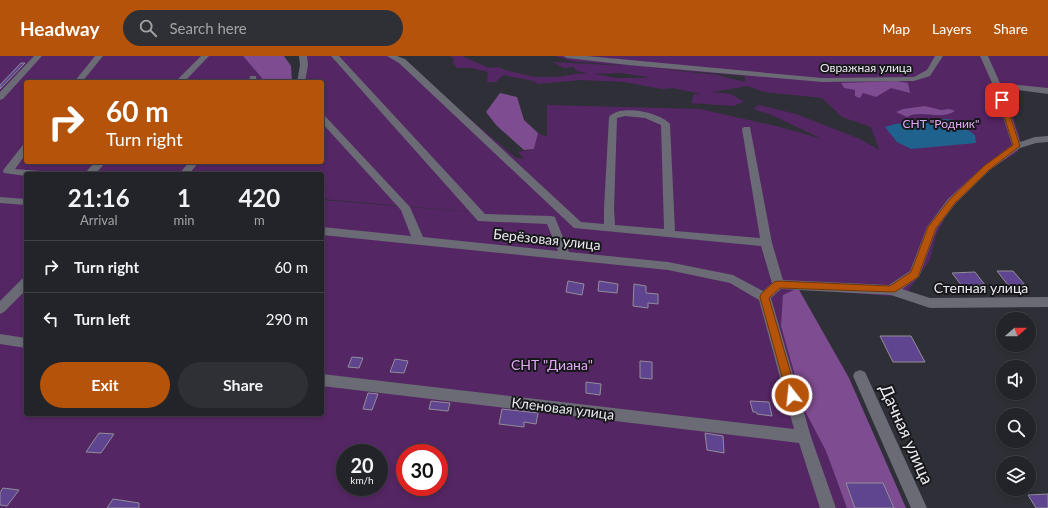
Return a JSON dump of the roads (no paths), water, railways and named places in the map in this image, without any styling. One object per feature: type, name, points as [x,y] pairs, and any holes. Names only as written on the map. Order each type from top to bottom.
[{"type":"street","points":[[0,97],[38,56]]},
{"type":"street","points":[[80,80],[99,56]]},
{"type":"street","points":[[181,80],[204,56]]},
{"type":"street","points":[[301,80],[304,65],[303,56]]},
{"type":"street","points":[[335,56],[482,218],[551,220],[565,256]]},
{"type":"street","points":[[391,56],[402,61],[578,225],[766,243]]},
{"type":"street","name":"Овражная улица","points":[[567,56],[628,63],[822,80],[914,79],[925,77],[931,71],[939,56]]},
{"type":"street","points":[[984,56],[997,85],[1017,146]]},
{"type":"street","points":[[997,85],[1048,91]]},
{"type":"street","points":[[610,228],[609,209],[613,117],[619,113],[632,113],[660,119],[665,124],[670,234]]},
{"type":"street","points":[[324,120],[406,209],[418,240]]},
{"type":"street","points":[[747,129],[766,243],[778,284],[764,297],[804,437],[828,508]]},
{"type":"street","points":[[891,290],[915,274],[932,227],[952,201],[987,168],[1017,146],[1035,140],[1048,139]]},
{"type":"street","points":[[0,178],[4,171],[24,149]]},
{"type":"street","points":[[91,172],[99,164]]},
{"type":"street","points":[[186,172],[192,164]]},
{"type":"street","points":[[4,171],[24,173]]},
{"type":"street","points":[[0,200],[24,202]]},
{"type":"street","name":"Берёзовая улица","points":[[324,231],[668,266],[733,279],[764,297]]},
{"type":"street","points":[[0,308],[24,284]]},
{"type":"street","name":"Степная улица","points":[[778,284],[891,290],[930,303],[1048,302]]},
{"type":"street","points":[[0,339],[24,342]]},
{"type":"street","name":"Дачная улица","points":[[860,376],[919,508]]},
{"type":"street","name":"Кленовая улица","points":[[324,380],[804,437]]},
{"type":"water","points":[[946,119],[954,120],[975,135],[976,143],[911,149],[897,142],[885,127],[895,124]]},
{"type":"park label","name":"СНТ \"Родник\"","points":[[941,123]]},
{"type":"park label","name":"СНТ \"Диана\"","points":[[552,364]]}]
